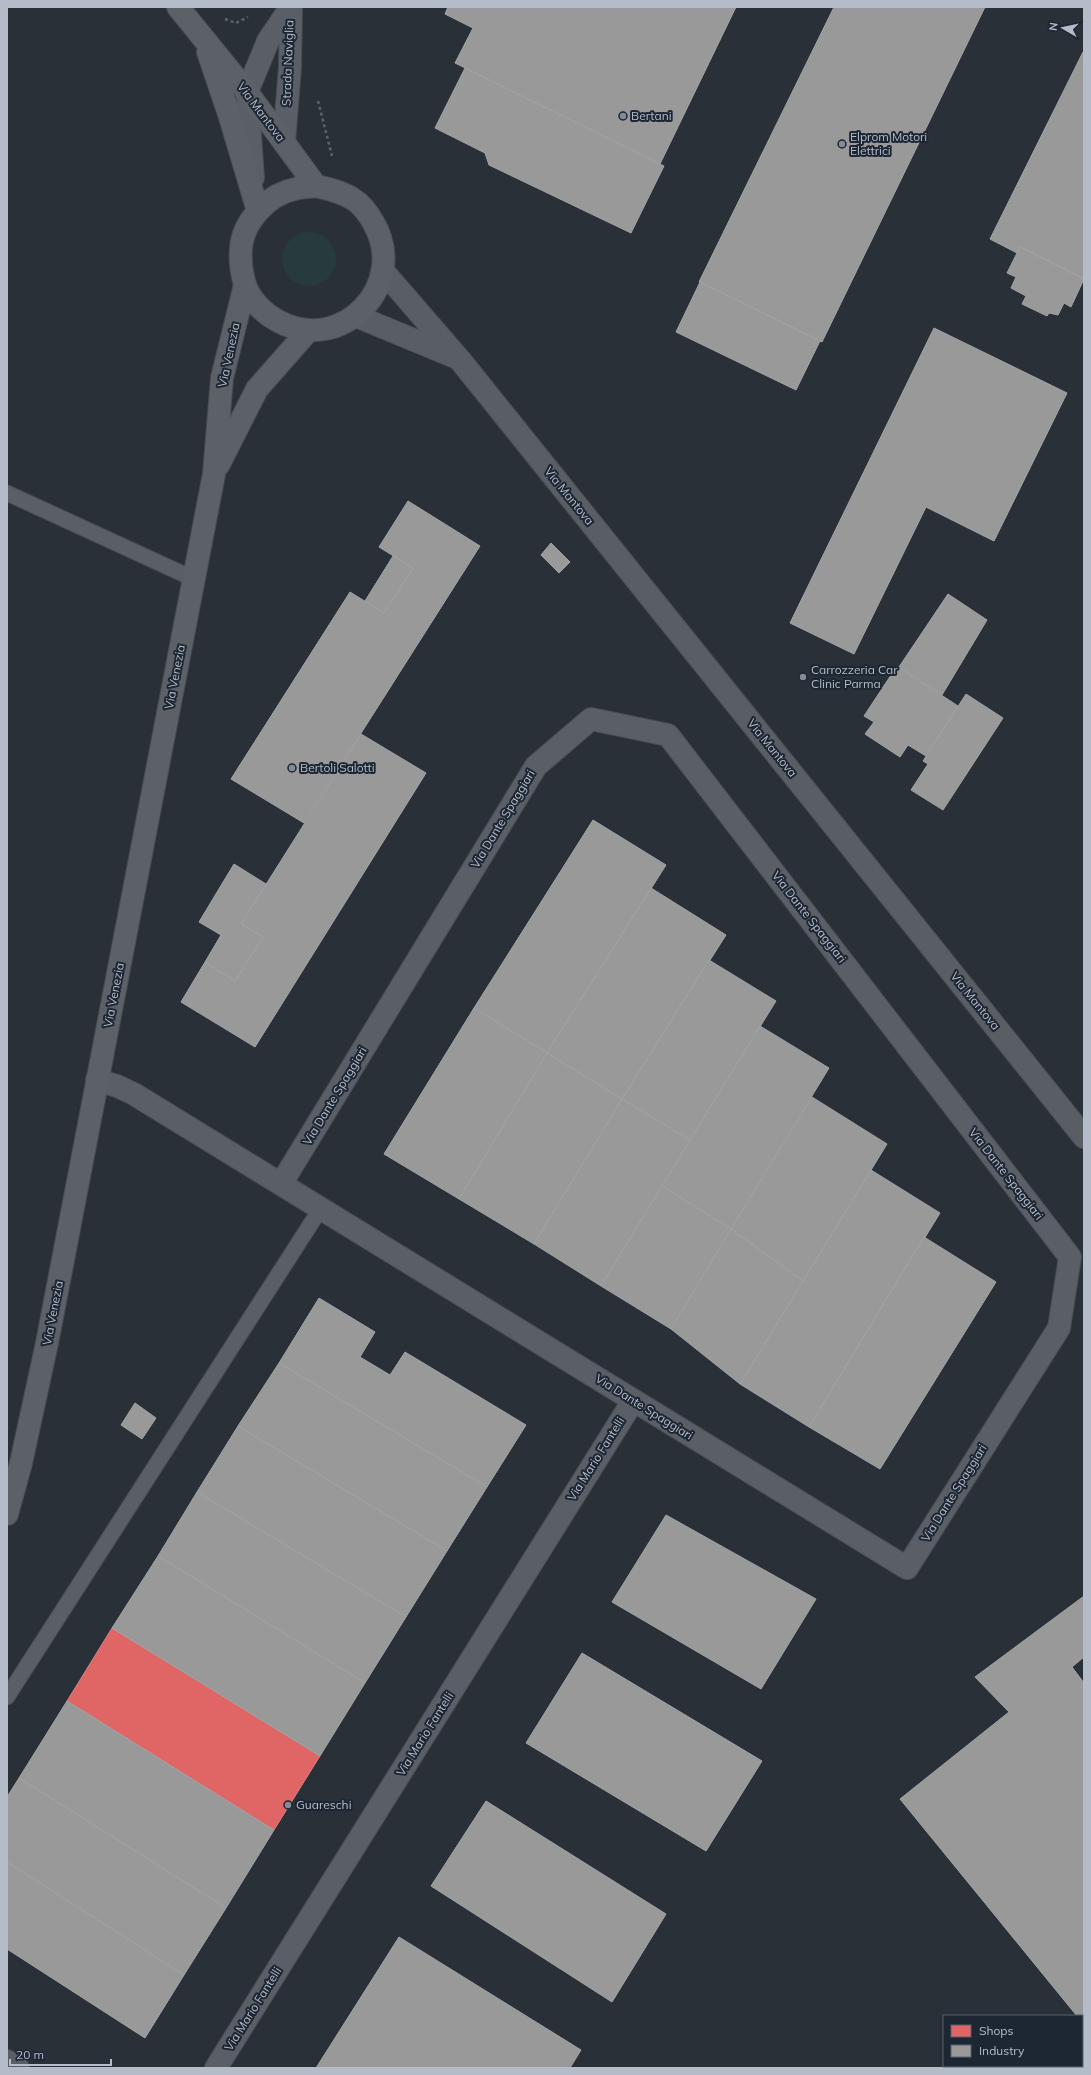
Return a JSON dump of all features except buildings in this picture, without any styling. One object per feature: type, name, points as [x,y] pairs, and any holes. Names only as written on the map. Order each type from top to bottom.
[{"type":"main road","name":"Via Mantova","points":[[178,7],[246,92],[316,186]]},
{"type":"main road","name":"Via Mantova","points":[[204,40],[230,117],[256,207]]},
{"type":"main road","points":[[316,186],[335,190],[354,199],[368,213],[378,231],[384,250],[383,270],[378,288],[369,303],[356,316],[341,325],[325,330],[308,331],[288,327],[270,317],[255,303],[245,285],[240,266],[241,246],[256,207],[274,197],[294,189],[316,186]]},
{"type":"main road","name":"Via Mantova","points":[[383,270],[460,360],[1084,1137]]},
{"type":"main road","name":"Via Venezia","points":[[7,1514],[21,1463],[47,1343],[214,474],[222,378],[245,285]]},
{"type":"main road","name":"Via Mantova","points":[[356,316],[460,360]]},
{"type":"main road","name":"Via Venezia","points":[[214,474],[257,388],[308,331]]},
{"type":"street","name":"Strada Naviglia","points":[[256,207],[246,92],[268,41],[291,7]]},
{"type":"street","name":"Strada Naviglia","points":[[284,142],[290,67],[291,7]]},
{"type":"street","name":"Via Dante Spaggiari","points":[[97,1080],[118,1086],[134,1094],[907,1568],[1059,1328],[1070,1257],[668,735],[591,720],[536,766],[281,1184]]},
{"type":"street","name":"Via Mario Fantelli","points":[[216,2068],[633,1400]]},
{"type":"lane","points":[[7,493],[194,579]]},
{"type":"lane","points":[[7,1698],[321,1208]]},
{"type":"path","points":[[220,13],[225,18],[236,23],[250,16]]},
{"type":"green space","points":[[304,232],[314,232],[324,236],[332,244],[336,254],[336,264],[332,274],[324,282],[314,286],[304,286],[294,282],[286,274],[282,264],[282,254],[286,244],[294,236]]},
{"type":"place","name":"Bertani","points":[[623,116]]},
{"type":"place","name":"Elprom Motori Elettrici","points":[[842,144]]},
{"type":"place","name":"Carrozzeria Car Clinic Parma","points":[[803,677]]},
{"type":"place","name":"Bertoli Salotti","points":[[292,768]]},
{"type":"place","name":"Guareschi","points":[[288,1805]]}]
